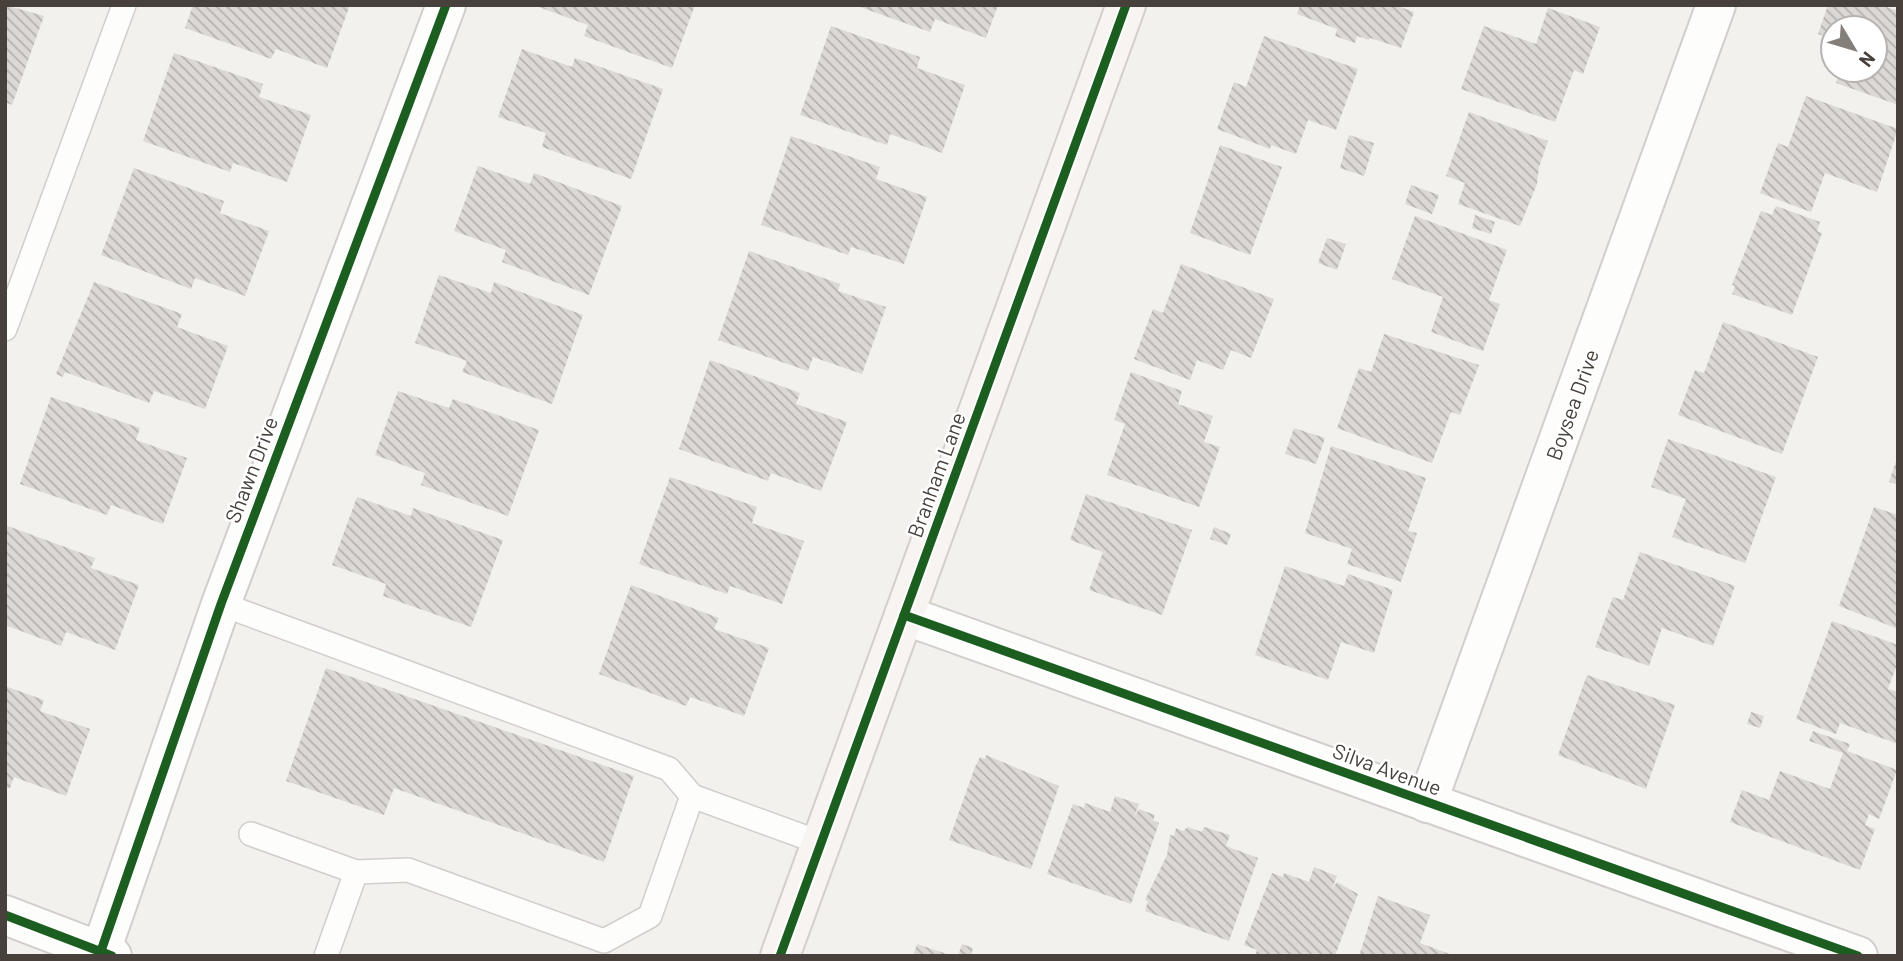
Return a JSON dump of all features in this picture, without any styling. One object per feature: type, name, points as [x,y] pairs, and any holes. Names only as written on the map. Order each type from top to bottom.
[{"type":"main road","name":"Branham Lane","points":[[780,956],[1126,5]]},
{"type":"street","name":"Shawn Drive","points":[[107,953],[221,604],[446,5]]},
{"type":"street","name":"Boysea Drive","points":[[1427,803],[1716,5]]},
{"type":"street","name":"Silva Avenue","points":[[904,615],[1858,956]]},
{"type":"street","points":[[5,915],[107,953]]},
{"type":"lane","points":[[5,329],[124,5]]},
{"type":"lane","points":[[221,604],[669,769],[692,796],[821,843]]},
{"type":"lane","points":[[251,834],[356,872],[408,870],[604,941],[650,916],[692,796]]},
{"type":"lane","points":[[326,956],[356,872]]},
{"type":"building","points":[[5,5],[44,16],[12,105],[5,102]]},
{"type":"building","points":[[193,5],[350,5],[327,68],[276,49],[271,59],[185,28]]},
{"type":"building","points":[[695,5],[672,68],[584,36],[588,25],[536,6]]},
{"type":"building","points":[[998,5],[986,38],[935,19],[930,32],[857,6]]},
{"type":"building","points":[[1300,5],[1395,5],[1414,12],[1401,48],[1370,38],[1369,40],[1357,36],[1355,43],[1335,36],[1337,29],[1297,14]]},
{"type":"building","points":[[1828,5],[1881,5],[1898,11],[1898,105],[1839,84],[1889,84],[1889,14],[1825,14]]},
{"type":"building","points":[[1548,8],[1600,27],[1583,74],[1574,70],[1555,122],[1461,89],[1484,26],[1536,44]]},
{"type":"building","points":[[831,26],[920,57],[917,68],[965,85],[942,153],[890,134],[887,145],[800,115]]},
{"type":"building","points":[[1264,36],[1358,69],[1336,130],[1308,120],[1296,154],[1271,145],[1270,149],[1217,129],[1234,82],[1246,87]]},
{"type":"building","points":[[522,49],[572,67],[575,58],[663,89],[631,179],[542,147],[546,133],[498,117]]},
{"type":"building","points":[[174,53],[263,84],[259,97],[311,115],[287,182],[233,163],[230,172],[143,141]]},
{"type":"building","points":[[1806,96],[1898,129],[1877,192],[1825,173],[1811,212],[1760,193],[1778,143],[1788,147]]},
{"type":"building","points":[[1469,112],[1548,141],[1539,167],[1537,184],[1520,226],[1458,204],[1465,183],[1446,176]]},
{"type":"building","points":[[1349,135],[1374,143],[1364,176],[1340,168]]},
{"type":"building","points":[[791,136],[880,167],[876,179],[927,197],[904,264],[851,247],[848,255],[761,225]]},
{"type":"building","points":[[1220,145],[1282,167],[1250,255],[1190,233]]},
{"type":"building","points":[[478,166],[530,184],[534,173],[622,206],[589,295],[502,262],[506,250],[454,231]]},
{"type":"building","points":[[134,168],[224,201],[220,213],[269,231],[245,296],[195,278],[191,289],[101,255]]},
{"type":"building","points":[[1411,185],[1439,195],[1432,214],[1405,204]]},
{"type":"building","points":[[1776,206],[1820,222],[1817,231],[1822,233],[1792,315],[1732,294],[1735,286],[1732,285],[1761,211],[1772,215]]},
{"type":"building","points":[[1475,215],[1495,222],[1491,234],[1472,228]]},
{"type":"building","points":[[1415,216],[1507,250],[1489,300],[1500,304],[1483,351],[1431,332],[1443,297],[1392,279]]},
{"type":"building","points":[[1327,238],[1346,244],[1337,270],[1318,263]]},
{"type":"building","points":[[749,251],[840,284],[838,291],[886,307],[862,374],[813,357],[808,371],[718,340]]},
{"type":"building","points":[[1181,264],[1274,299],[1251,358],[1231,350],[1223,370],[1197,360],[1190,380],[1134,359],[1153,309],[1163,313]]},
{"type":"building","points":[[439,275],[491,293],[494,282],[583,315],[552,404],[462,372],[467,361],[415,343]]},
{"type":"building","points":[[94,282],[182,314],[177,327],[228,346],[205,409],[154,391],[149,403],[65,372],[63,377],[56,374]]},
{"type":"building","points":[[1723,322],[1818,357],[1782,454],[1678,415],[1695,370],[1704,373]]},
{"type":"building","points":[[1384,334],[1479,365],[1460,415],[1451,412],[1432,463],[1337,428],[1359,368],[1371,372]]},
{"type":"building","points":[[710,360],[800,393],[796,404],[847,422],[821,491],[771,473],[768,481],[679,449]]},
{"type":"building","points":[[1131,372],[1182,391],[1178,404],[1213,416],[1204,442],[1220,447],[1199,507],[1107,475],[1125,424],[1114,420]]},
{"type":"building","points":[[398,391],[449,408],[453,399],[539,430],[508,516],[421,485],[425,473],[375,455]]},
{"type":"building","points":[[51,397],[140,428],[136,440],[187,458],[163,524],[111,505],[107,515],[20,484]]},
{"type":"building","points":[[1294,428],[1325,438],[1316,464],[1285,454]]},
{"type":"building","points":[[1668,439],[1776,477],[1745,563],[1672,537],[1686,499],[1651,487]]},
{"type":"building","points":[[1331,446],[1426,478],[1408,531],[1417,533],[1401,582],[1347,564],[1352,549],[1305,533]]},
{"type":"building","points":[[1898,458],[1898,485],[1889,482]]},
{"type":"building","points":[[670,477],[757,507],[752,523],[804,541],[782,604],[730,586],[727,594],[639,564]]},
{"type":"building","points":[[1086,494],[1192,530],[1162,615],[1089,590],[1103,552],[1070,540]]},
{"type":"building","points":[[357,497],[411,516],[413,508],[503,540],[471,627],[383,596],[386,584],[332,565]]},
{"type":"building","points":[[1874,507],[1898,515],[1898,629],[1839,606]]},
{"type":"building","points":[[5,525],[95,558],[91,568],[139,585],[115,650],[66,632],[61,646],[5,625]]},
{"type":"building","points":[[1214,527],[1231,534],[1227,545],[1210,539]]},
{"type":"building","points":[[1640,552],[1735,586],[1713,646],[1662,628],[1649,666],[1595,647],[1613,597],[1623,600]]},
{"type":"building","points":[[1285,566],[1344,586],[1348,574],[1393,590],[1374,653],[1341,642],[1328,680],[1255,655]]},
{"type":"building","points":[[631,585],[719,618],[714,629],[769,648],[744,716],[690,697],[686,706],[599,674]]},
{"type":"building","points":[[1832,621],[1898,645],[1898,662],[1888,689],[1898,692],[1898,744],[1840,723],[1836,734],[1796,719]]},
{"type":"building","points":[[326,668],[634,776],[604,862],[394,788],[384,815],[286,781]]},
{"type":"building","points":[[1587,675],[1675,705],[1646,789],[1558,755]]},
{"type":"building","points":[[5,686],[44,700],[40,711],[90,729],[66,796],[14,777],[10,788],[5,787]]},
{"type":"building","points":[[1751,712],[1764,716],[1760,728],[1747,724]]},
{"type":"building","points":[[1813,731],[1850,744],[1847,751],[1897,770],[1879,819],[1869,814],[1865,825],[1875,829],[1860,870],[1730,822],[1742,790],[1769,800],[1780,771],[1830,789],[1843,753],[1809,741]]},
{"type":"building","points":[[986,755],[1059,786],[1031,869],[949,840],[975,767],[980,757],[985,759]]},
{"type":"building","points":[[1115,796],[1139,804],[1134,817],[1139,809],[1155,815],[1153,820],[1159,823],[1131,904],[1047,874],[1073,804],[1084,808],[1085,803],[1110,812]]},
{"type":"building","points":[[1188,827],[1202,832],[1204,827],[1230,835],[1226,846],[1258,858],[1229,941],[1145,911],[1148,901],[1145,900],[1167,855],[1170,835],[1174,836],[1176,828],[1183,831]]},
{"type":"building","points":[[1314,867],[1337,876],[1332,889],[1337,882],[1358,894],[1335,956],[1255,956],[1257,950],[1244,945],[1272,873],[1283,877],[1284,873],[1309,882]]},
{"type":"building","points":[[1378,896],[1430,915],[1420,943],[1455,956],[1359,956]]},
{"type":"building","points":[[917,944],[950,955],[913,956]]},
{"type":"building","points":[[962,944],[973,948],[971,956],[958,956]]},
{"type":"cycle path","points":[[101,951],[221,604],[446,5]]},
{"type":"cycle path","points":[[780,956],[1126,5]]},
{"type":"cycle path","points":[[904,615],[1858,956]]},
{"type":"cycle path","points":[[5,915],[112,956]]}]
